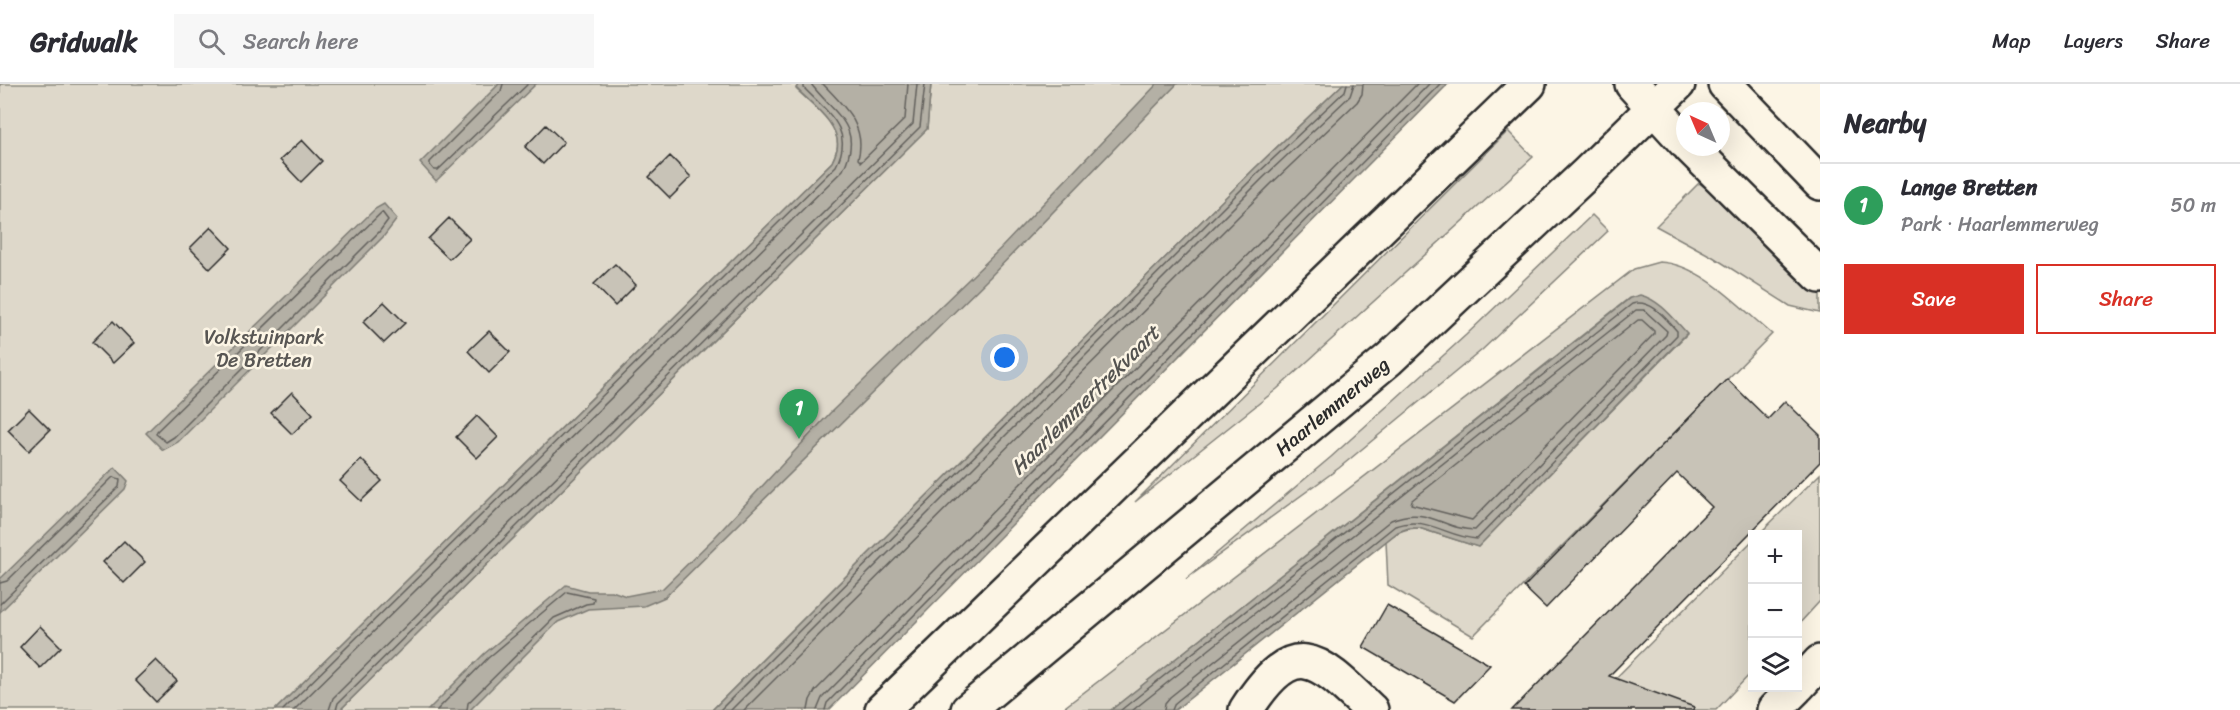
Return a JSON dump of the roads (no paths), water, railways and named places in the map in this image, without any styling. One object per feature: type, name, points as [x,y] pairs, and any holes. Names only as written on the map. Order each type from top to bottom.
[{"type":"main road","points":[[882,710],[1529,84]]},
{"type":"main road","name":"Haarlemmerweg","points":[[968,710],[1389,359],[1478,277],[1642,96],[1678,84]]},
{"type":"main road","points":[[1725,84],[1820,183]]},
{"type":"main road","points":[[1642,96],[1676,132]]},
{"type":"main road","points":[[1699,156],[1820,276]]},
{"type":"main road","points":[[1246,710],[1260,688],[1273,674],[1288,664],[1303,661],[1320,666],[1336,676],[1371,710]]},
{"type":"main road","points":[[1802,681],[1820,662]]},
{"type":"main road","points":[[1774,710],[1791,692]]},
{"type":"water","points":[[499,84],[536,84],[436,181],[420,163]]},
{"type":"water","points":[[799,84],[931,84],[927,129],[340,710],[275,710],[832,162],[837,149],[835,131],[824,115],[796,88]]},
{"type":"water","points":[[1157,84],[1177,84],[990,277],[665,597],[644,606],[588,609],[558,622],[470,710],[428,710],[484,654],[566,585],[588,591],[612,591],[626,596],[662,589],[714,538],[830,413],[1001,248]]},
{"type":"water","name":"Haarlemmertrekvaart","points":[[1343,84],[1448,84],[829,710],[712,710],[1255,168]]},
{"type":"water","points":[[384,204],[397,219],[384,236],[178,442],[163,450],[146,433],[375,209]]},
{"type":"water","points":[[1640,295],[1660,305],[1687,333],[1478,547],[1419,528],[1409,528],[1398,532],[1175,710],[1111,710],[1630,298]]},
{"type":"water","points":[[115,467],[128,481],[125,489],[0,612],[0,579]]},
{"type":"place","name":"Lange Bretten","points":[[799,439]]},
{"type":"park label","name":"Volkstuinpark De Bretten","points":[[264,348]]}]
